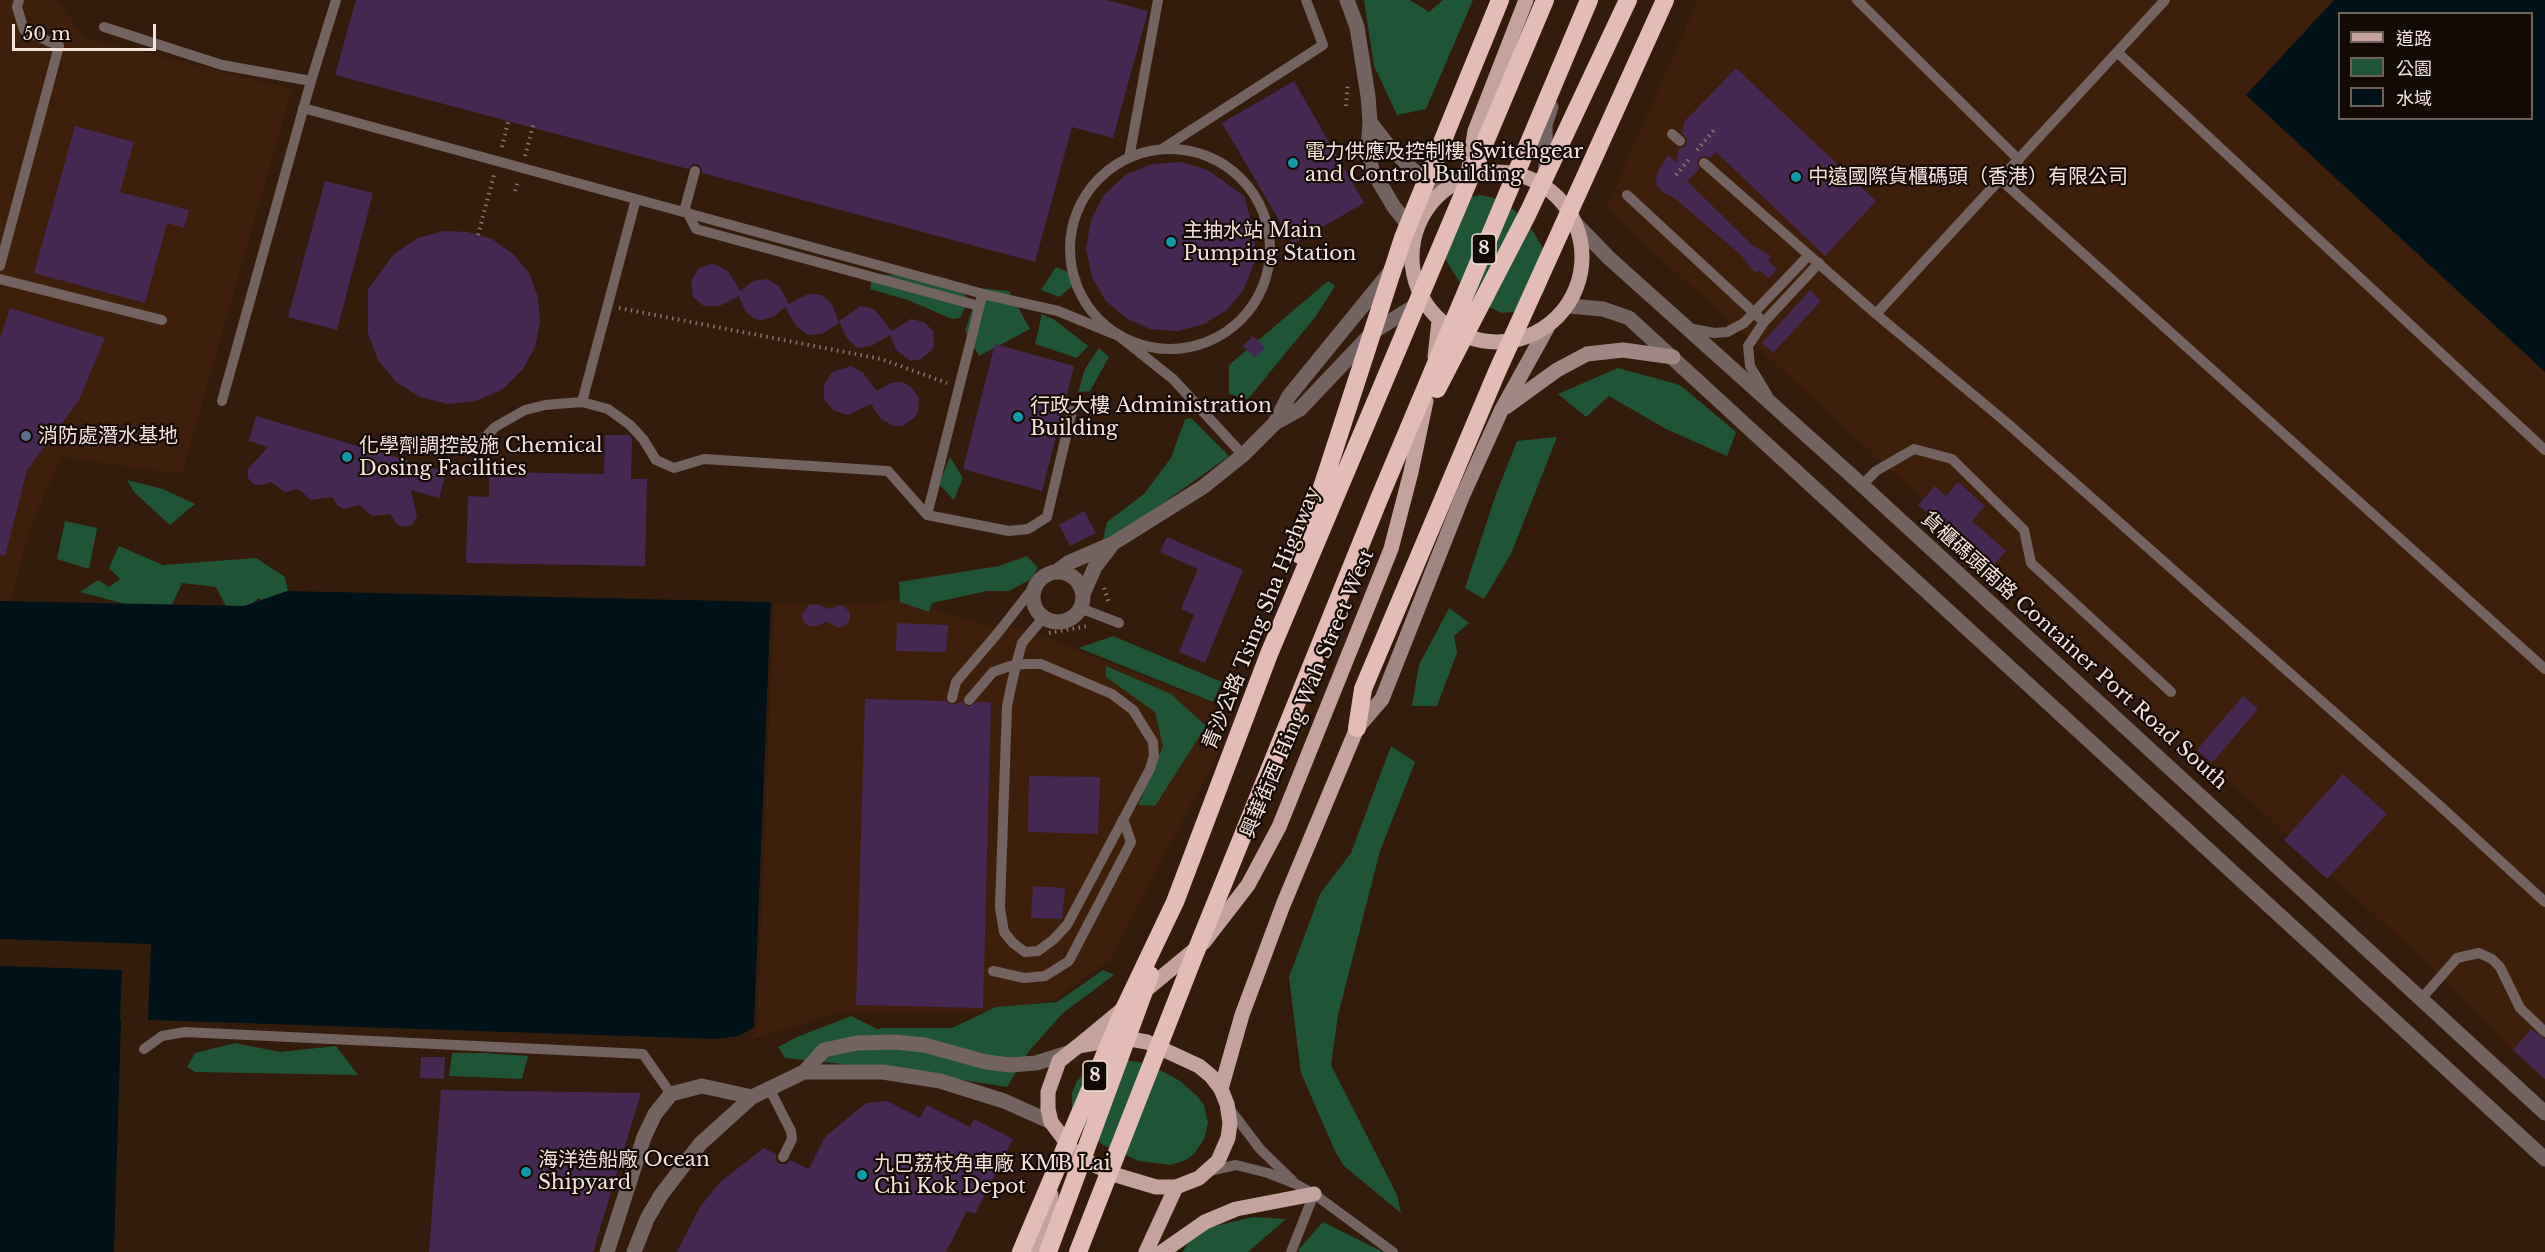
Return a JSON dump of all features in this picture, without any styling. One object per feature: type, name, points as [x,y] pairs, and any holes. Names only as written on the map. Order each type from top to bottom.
[{"type":"highway","points":[[1269,654],[1313,511],[1403,238],[1500,0]]},
{"type":"highway","name":"青沙公路 Tsing Sha Highway","points":[[1021,1252],[1125,1007],[1175,902],[1269,654],[1545,0]]},
{"type":"highway","name":"8","points":[[1078,1252],[1194,956],[1379,499],[1589,0]]},
{"type":"highway","points":[[1379,499],[1528,213],[1628,0]]},
{"type":"highway","points":[[1357,728],[1363,690],[1496,374],[1665,0]]},
{"type":"highway","points":[[1048,1252],[1138,1014],[1175,902]]},
{"type":"main road","points":[[1468,177],[1475,131],[1526,0]]},
{"type":"main road","points":[[1221,1089],[1231,1048],[1283,905],[1357,728],[1382,699],[1462,497],[1501,411],[1547,328],[1569,306],[1583,270],[1582,253],[1574,222],[1562,203],[1546,186],[1535,179],[1513,173],[1490,172],[1468,177],[1443,191],[1422,218],[1414,238],[1413,273],[1423,301],[1439,321],[1463,336],[1491,343],[1520,340],[1547,328]]},
{"type":"main road","name":"興華街西 Hing Wah Street West","points":[[1073,1050],[1204,942],[1248,885],[1279,827],[1391,549],[1411,472],[1436,352],[1439,321]]},
{"type":"main road","points":[[1501,411],[1557,370],[1587,354],[1623,350],[1673,357]]},
{"type":"main road","points":[[1033,1252],[1046,1220],[1054,1184],[1054,1128],[1048,1109],[1052,1077],[1059,1061],[1073,1050],[1124,1038],[1147,1042],[1199,1066],[1221,1089],[1227,1104],[1230,1123],[1228,1138],[1218,1161],[1209,1171],[1193,1181],[1176,1187],[1156,1187],[1116,1175],[1092,1164],[1072,1151],[1054,1128]]},
{"type":"main road","points":[[1146,1252],[1176,1187]]},
{"type":"main road","points":[[1161,1252],[1205,1222],[1236,1209],[1314,1194]]},
{"type":"street","points":[[1275,423],[1289,396],[1414,238],[1372,170],[1368,150],[1370,122],[1357,27],[1347,0]]},
{"type":"street","points":[[1546,186],[1545,125],[1555,91],[1599,0]]},
{"type":"street","points":[[1370,122],[1387,144],[1414,171],[1443,191]]},
{"type":"street","name":"貨櫃碼頭南路 Container Port Road South","points":[[1574,222],[1610,258],[1862,485],[2545,1113]]},
{"type":"street","points":[[1112,544],[1095,567],[1081,601],[1068,620],[1060,622],[1044,618],[1034,606],[1033,591],[1042,578],[1068,563],[1112,544],[1203,487],[1243,455],[1275,423],[1300,409],[1373,332],[1423,301]]},
{"type":"street","points":[[1569,306],[1603,309],[1629,318],[2545,1159]]},
{"type":"street","points":[[1056,572],[1077,580],[1081,601]]},
{"type":"street","name":"興華街西 Hing Wah Street West","points":[[804,1072],[824,1050],[857,1043],[895,1042],[924,1046],[986,1062],[1010,1065],[1036,1063],[1073,1050]]},
{"type":"street","name":"興華街西 Hing Wah Street West","points":[[634,1252],[647,1219],[661,1195],[688,1157],[717,1126],[752,1096],[804,1072],[845,1070],[883,1072],[940,1081],[1004,1101],[1054,1128]]},
{"type":"street","points":[[607,1252],[644,1137],[655,1114],[671,1094],[702,1086],[752,1096]]},
{"type":"lane","points":[[0,266],[59,46],[24,30],[17,7],[19,0]]},
{"type":"lane","points":[[222,401],[303,108],[336,0]]},
{"type":"lane","points":[[1129,158],[1158,0]]},
{"type":"lane","points":[[1243,455],[1173,379],[1095,316],[1078,290],[1070,260],[1072,229],[1083,200],[1102,175],[1129,158],[1162,149],[1323,45],[1306,0]]},
{"type":"lane","points":[[1857,0],[2019,160]]},
{"type":"lane","points":[[1876,314],[2165,0]]},
{"type":"lane","points":[[104,27],[222,65],[311,81]]},
{"type":"lane","points":[[2118,52],[2545,450]]},
{"type":"lane","points":[[303,108],[982,294],[1058,311],[1151,348],[1186,348],[1218,337],[1245,316],[1263,287],[1271,254],[1270,242],[1267,220],[1252,189],[1228,166],[1196,152],[1162,149]]},
{"type":"lane","points":[[1704,163],[1876,314],[2007,423],[2439,805],[2545,902]]},
{"type":"lane","points":[[695,171],[685,208],[696,229],[979,306]]},
{"type":"lane","points":[[2001,180],[2545,669]]},
{"type":"lane","points":[[1628,195],[1764,322]]},
{"type":"lane","points":[[582,402],[636,199]]},
{"type":"lane","points":[[1687,328],[1714,333],[1727,332],[1744,323],[1809,255]]},
{"type":"lane","points":[[1773,405],[1748,357],[1748,346],[1764,322],[1819,263]]},
{"type":"lane","points":[[0,279],[162,320]]},
{"type":"lane","points":[[927,515],[982,294]]},
{"type":"lane","points":[[480,443],[495,427],[525,410],[545,405],[582,402],[608,409],[630,425],[643,439],[656,460],[674,468],[704,459],[888,471],[927,515],[1009,531],[1028,529],[1047,517],[1072,411]]},
{"type":"lane","points":[[1862,485],[1876,471],[1914,449],[1952,459],[2024,530],[2031,563],[2171,692]]},
{"type":"lane","points":[[952,698],[956,682],[1037,583]]},
{"type":"lane","points":[[1081,601],[1119,623]]},
{"type":"lane","points":[[969,700],[993,672],[1016,665],[1041,664],[1112,694],[1133,710],[1153,742],[1154,756],[1150,769],[1067,925],[1053,940],[1038,951],[1025,952],[1013,944],[1004,932],[1000,908],[1007,706],[1016,665],[1022,643],[1044,618]]},
{"type":"lane","points":[[993,971],[1024,978],[1044,976],[1069,961],[1131,842],[1123,819]]},
{"type":"lane","points":[[2422,998],[2457,958],[2479,953],[2492,959],[2500,968],[2520,1008],[2545,1032]]},
{"type":"lane","points":[[144,1049],[162,1036],[185,1032],[643,1054],[671,1094]]},
{"type":"lane","points":[[769,1088],[792,1134],[783,1157]]},
{"type":"lane","points":[[1227,1104],[1260,1149],[1296,1184]]},
{"type":"lane","points":[[1209,1171],[1236,1165],[1268,1173],[1296,1184],[1314,1194],[1393,1252]]},
{"type":"lane","points":[[1291,1252],[1314,1194]]},
{"type":"path","points":[[608,306],[881,359],[959,388]]},
{"type":"path","points":[[1040,635],[1095,626]]},
{"type":"shaded area","points":[[0,0],[57,0],[84,37],[292,89],[182,474],[62,457],[31,525],[11,601],[0,601]]},
{"type":"shaded area","points":[[1698,0],[2545,0],[2545,1080],[2511,1050],[2441,976],[1606,208]]},
{"type":"shaded area","points":[[895,600],[990,626],[1025,629],[1213,704],[1225,739],[1110,960],[1056,998],[1024,1012],[843,1011],[750,1040],[755,1031],[773,603],[859,604]]},
{"type":"green space","points":[[1364,0],[1410,0],[1429,12],[1443,0],[1473,0],[1426,109],[1397,115],[1374,66]]},
{"type":"green space","points":[[1481,195],[1499,199],[1515,211],[1534,233],[1547,255],[1550,273],[1544,292],[1538,300],[1521,311],[1502,313],[1478,302],[1459,281],[1443,256],[1469,197]]},
{"type":"green space","points":[[1056,267],[1082,278],[1059,297],[1041,290]]},
{"type":"green space","points":[[873,274],[947,278],[969,299],[960,318],[952,319],[908,300],[870,289]]},
{"type":"green space","points":[[1328,281],[1335,286],[1316,316],[1248,399],[1229,394],[1229,365]]},
{"type":"green space","points":[[979,288],[1009,291],[1030,329],[979,356],[965,331]]},
{"type":"green space","points":[[1042,314],[1056,321],[1088,346],[1077,358],[1035,344]]},
{"type":"green space","points":[[1099,348],[1109,357],[1090,391],[1078,392],[1085,369]]},
{"type":"green space","points":[[1618,368],[1680,385],[1736,432],[1727,456],[1666,429],[1609,396],[1586,417],[1558,394]]},
{"type":"green space","points":[[1191,418],[1229,456],[1128,528],[1103,540],[1107,522],[1144,494],[1171,458],[1185,419]]},
{"type":"green space","points":[[1557,437],[1511,554],[1484,599],[1465,588],[1495,497],[1517,441]]},
{"type":"green space","points":[[950,457],[963,478],[954,500],[939,484]]},
{"type":"green space","points":[[127,480],[163,489],[195,504],[170,525],[134,492]]},
{"type":"green space","points":[[65,521],[97,528],[89,569],[57,559]]},
{"type":"green space","points":[[119,546],[163,565],[256,558],[285,577],[290,602],[271,605],[258,598],[247,610],[230,614],[216,587],[182,583],[167,615],[80,592],[98,580],[109,587],[120,579],[109,568]]},
{"type":"green space","points":[[1027,556],[1038,568],[1031,579],[1009,591],[987,591],[932,603],[929,612],[900,602],[899,582],[999,566]]},
{"type":"green space","points":[[1449,608],[1469,623],[1454,636],[1457,653],[1437,706],[1412,706],[1419,665]]},
{"type":"green space","points":[[1113,636],[1222,682],[1213,702],[1079,648]]},
{"type":"green space","points":[[1106,666],[1171,694],[1206,726],[1155,806],[1138,805],[1163,746],[1155,712],[1106,677]]},
{"type":"green space","points":[[1391,746],[1415,762],[1380,851],[1338,1015],[1331,1065],[1397,1195],[1401,1213],[1344,1166],[1335,1151],[1301,1073],[1289,977],[1320,894],[1351,853]]},
{"type":"green space","points":[[1103,970],[1114,975],[1063,1013],[1029,1051],[1007,1087],[963,1080],[859,1070],[861,1066],[785,1058],[778,1047],[851,1016],[879,1030],[880,1028],[952,1028],[996,1007],[1057,1002]]},
{"type":"green space","points":[[235,1043],[280,1052],[336,1046],[358,1075],[195,1072],[187,1067],[195,1053]]},
{"type":"green space","points":[[452,1053],[528,1056],[522,1079],[449,1076]]},
{"type":"green space","points":[[1117,1059],[1139,1062],[1164,1072],[1180,1081],[1204,1105],[1208,1123],[1204,1139],[1194,1154],[1186,1160],[1170,1165],[1139,1161],[1103,1145],[1079,1125],[1072,1107],[1072,1093],[1077,1081],[1093,1065]]},
{"type":"green space","points":[[1253,1217],[1286,1219],[1248,1252],[1183,1252],[1189,1241],[1207,1228]]},
{"type":"green space","points":[[1323,1222],[1383,1252],[1300,1252],[1298,1250]]},
{"type":"water","points":[[2334,0],[2545,0],[2545,372],[2246,95]]},
{"type":"water","points":[[287,591],[771,602],[754,1027],[739,1036],[716,1039],[121,1019],[114,1252],[0,1252],[0,601],[244,606]]},
{"type":"pier","points":[[771,602],[774,602],[757,1027],[754,1027]]},
{"type":"pier","points":[[0,939],[151,944],[148,1020],[120,1019],[122,970],[0,966]]},
{"type":"building","points":[[356,0],[1107,0],[1148,11],[1113,138],[1072,127],[1035,262],[702,173],[698,164],[693,164],[688,169],[335,75]]},
{"type":"building","name":"中遠國際貨櫃碼頭（香港）有限公司","points":[[1736,68],[1876,201],[1825,256],[1716,152],[1710,158],[1705,156],[1699,158],[1697,162],[1699,169],[1687,181],[1752,245],[1771,256],[1768,261],[1777,269],[1769,278],[1759,270],[1755,273],[1741,255],[1673,197],[1663,193],[1656,184],[1657,173],[1668,155],[1676,163],[1679,148],[1683,148],[1687,143],[1687,138],[1682,133],[1684,122]]},
{"type":"building","name":"電力供應及控制樓 Switchgear and Control Building","points":[[1294,81],[1364,203],[1293,244],[1222,123]]},
{"type":"building","points":[[75,126],[134,142],[120,192],[189,210],[184,228],[167,223],[145,303],[34,273]]},
{"type":"building","name":"主抽水站 Main Pumping Station","points":[[1181,162],[1208,170],[1244,196],[1255,236],[1254,263],[1244,289],[1227,310],[1204,324],[1178,331],[1150,329],[1126,318],[1105,300],[1092,277],[1086,249],[1091,220],[1104,195],[1125,175],[1152,164]]},
{"type":"building","points":[[325,181],[373,193],[337,330],[288,317]]},
{"type":"building","points":[[443,231],[468,232],[492,239],[513,254],[529,273],[538,297],[540,322],[535,347],[523,369],[503,389],[476,401],[448,404],[420,397],[396,382],[378,360],[368,333],[368,289],[394,254],[418,238]]},
{"type":"building","points":[[710,264],[729,272],[740,291],[753,281],[767,279],[779,286],[789,304],[808,294],[822,295],[832,304],[839,323],[822,334],[808,335],[797,327],[785,307],[773,317],[761,320],[755,319],[745,311],[739,296],[719,306],[704,306],[693,297],[691,282],[698,269]]},
{"type":"building","points":[[1810,290],[1821,301],[1773,353],[1762,343]]},
{"type":"building","points":[[861,306],[874,309],[892,331],[911,319],[924,322],[933,331],[932,350],[921,359],[911,361],[897,351],[890,335],[871,346],[857,348],[847,338],[839,321]]},
{"type":"building","name":"消防處潛水基地","points":[[10,308],[105,338],[78,402],[27,470],[5,556],[0,555],[0,339]]},
{"type":"building","points":[[1253,336],[1265,347],[1255,358],[1243,346]]},
{"type":"building","name":"行政大樓 Administration Building","points":[[995,344],[1074,366],[1042,491],[963,469]]},
{"type":"building","points":[[851,366],[863,373],[877,391],[891,383],[902,382],[911,387],[919,398],[918,412],[914,418],[902,426],[894,426],[881,419],[871,404],[848,415],[834,411],[824,399],[824,385],[832,372]]},
{"type":"building","points":[[256,416],[446,472],[439,498],[411,490],[417,517],[412,525],[404,527],[397,525],[390,514],[372,516],[359,505],[344,509],[338,506],[332,497],[311,500],[298,489],[285,492],[271,482],[262,485],[253,484],[248,478],[248,469],[268,447],[249,441]]},
{"type":"building","points":[[605,435],[629,435],[632,438],[631,479],[647,479],[645,566],[466,563],[468,496],[489,497],[489,472],[604,474]]},
{"type":"building","points":[[1958,482],[1985,506],[1972,521],[2006,551],[1990,569],[1918,505],[1935,486],[1946,496]]},
{"type":"building","points":[[1084,511],[1096,533],[1070,546],[1059,525]]},
{"type":"building","points":[[1167,537],[1243,570],[1205,663],[1179,652],[1194,615],[1181,609],[1198,569],[1160,552]]},
{"type":"building","points":[[816,604],[829,609],[842,605],[850,612],[850,620],[839,628],[827,622],[809,626],[803,621],[802,614],[809,605]]},
{"type":"building","points":[[897,623],[948,625],[946,652],[896,651]]},
{"type":"building","points":[[2243,696],[2258,709],[2212,763],[2197,750]]},
{"type":"building","points":[[865,699],[945,701],[951,705],[962,702],[968,707],[977,702],[991,702],[983,1008],[856,1005]]},
{"type":"building","points":[[2343,774],[2387,814],[2327,879],[2284,840]]},
{"type":"building","points":[[1029,776],[1100,777],[1098,834],[1028,832]]},
{"type":"building","points":[[1033,886],[1065,888],[1062,919],[1031,918]]},
{"type":"building","points":[[2531,1029],[2545,1039],[2545,1079],[2513,1050]]},
{"type":"building","points":[[421,1057],[445,1057],[444,1079],[420,1078]]},
{"type":"building","name":"海洋造船廠 Ocean Shipyard","points":[[441,1090],[641,1093],[593,1252],[429,1252]]},
{"type":"building","name":"九巴荔枝角車廠 KMB Lai Chi Kok Depot","points":[[887,1101],[920,1118],[927,1105],[970,1127],[974,1119],[1013,1139],[975,1214],[967,1211],[946,1252],[677,1252],[700,1207],[720,1182],[764,1148],[776,1154],[776,1161],[780,1164],[787,1164],[790,1160],[809,1169],[825,1137],[866,1103]]},
{"type":"place","name":"電力供應及控制樓 Switchgear and Control Building","points":[[1293,163]]},
{"type":"place","name":"中遠國際貨櫃碼頭（香港）有限公司","points":[[1796,177]]},
{"type":"place","name":"主抽水站 Main Pumping Station","points":[[1171,242]]},
{"type":"place","name":"行政大樓 Administration Building","points":[[1018,417]]},
{"type":"place","name":"消防處潛水基地","points":[[26,436]]},
{"type":"place","name":"化學劑調控設施 Chemical Dosing Facilities","points":[[347,457]]},
{"type":"place","name":"海洋造船廠 Ocean Shipyard","points":[[526,1172]]},
{"type":"place","name":"九巴荔枝角車廠 KMB Lai Chi Kok Depot","points":[[862,1175]]}]
